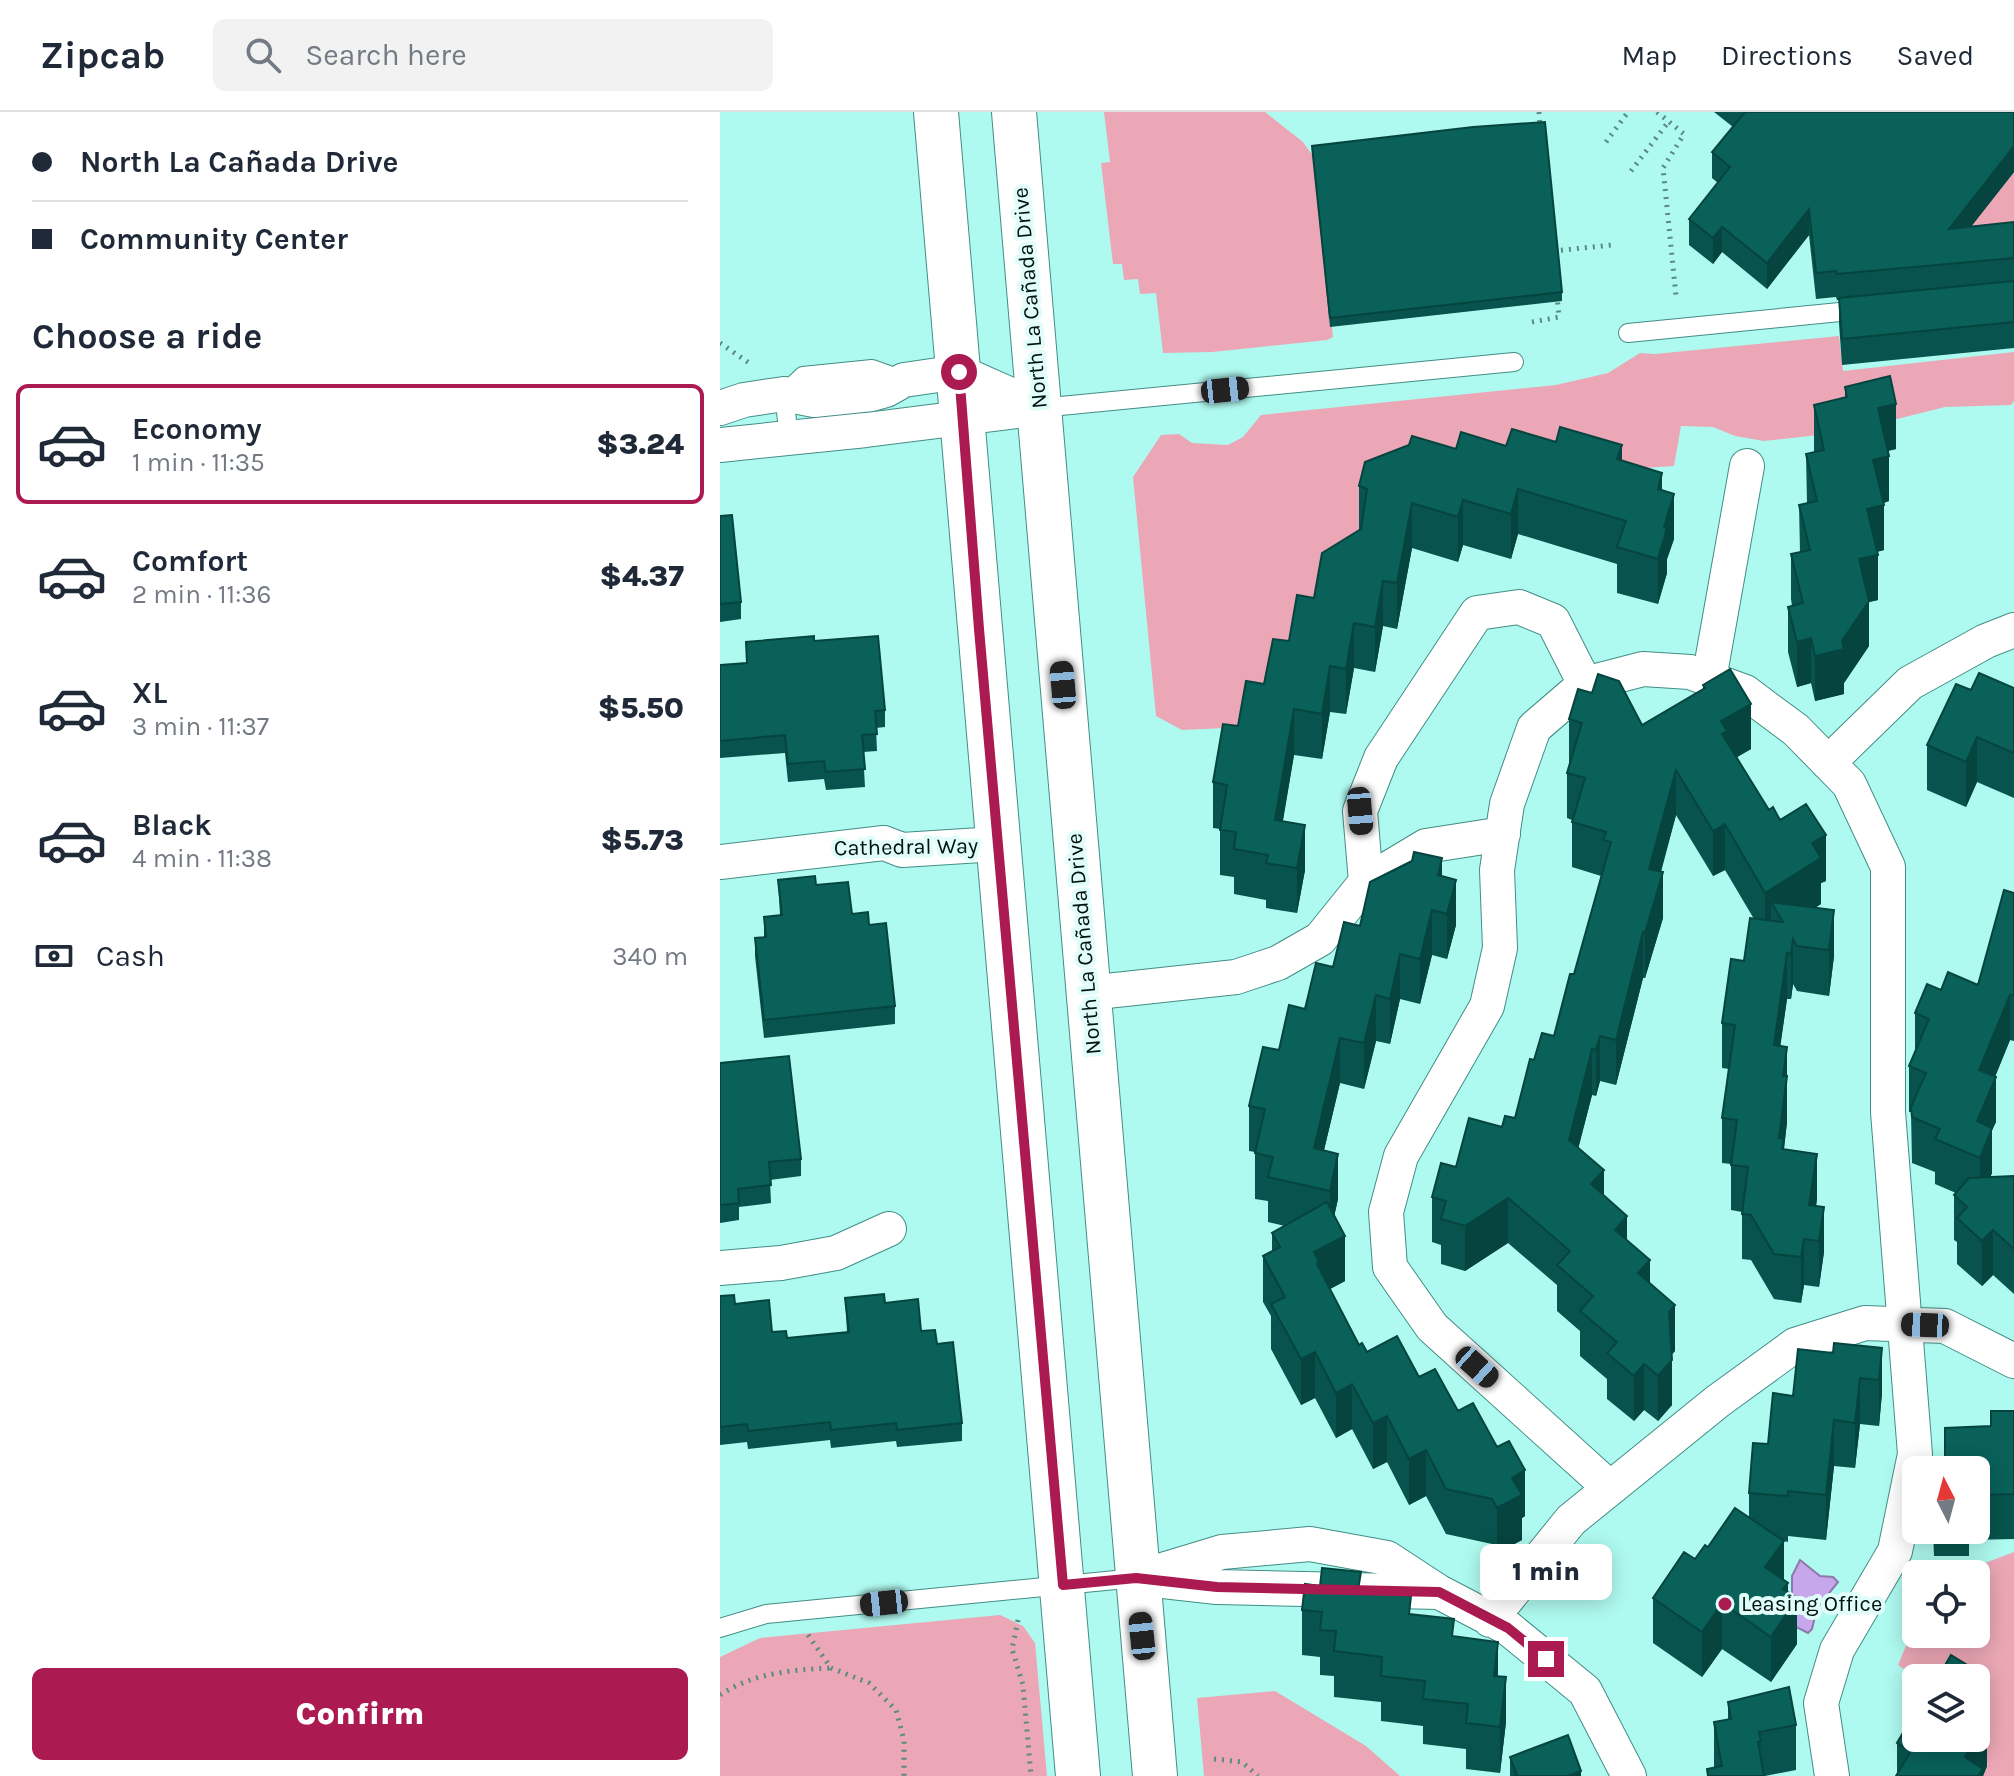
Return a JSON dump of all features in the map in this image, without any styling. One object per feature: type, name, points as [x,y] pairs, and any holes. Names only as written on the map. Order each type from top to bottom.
[{"type":"main road","points":[[936,112],[1078,1776]]},
{"type":"main road","name":"North La Cañada Drive","points":[[1014,112],[1155,1776]]},
{"type":"street","points":[[720,408],[744,400],[784,394],[814,400],[872,394],[904,380],[959,372],[1040,408]]},
{"type":"street","points":[[720,445],[1040,408]]},
{"type":"street","points":[[1709,679],[1747,466]]},
{"type":"street","points":[[1366,882],[1360,811],[1381,758],[1477,613],[1519,607],[1553,621],[1585,684]]},
{"type":"street","points":[[1828,763],[1910,683],[1986,641],[2014,630]]},
{"type":"street","points":[[1610,1488],[1432,1327],[1390,1267],[1386,1212],[1401,1156],[1487,1006],[1500,948],[1497,870],[1507,804],[1534,728],[1585,684],[1643,669],[1690,672],[1745,692],[1796,730],[1849,784],[1888,867],[1888,1112],[1915,1454],[1895,1551],[1837,1650],[1821,1703],[1832,1776]]},
{"type":"street","points":[[1088,993],[1236,977],[1278,963],[1320,939],[1366,882],[1426,846],[1503,834]]},
{"type":"street","name":"Cathedral Way","points":[[720,862],[884,843],[902,850],[997,844]]},
{"type":"street","points":[[720,1268],[781,1263],[836,1253],[889,1229]]},
{"type":"street","points":[[1490,1620],[1571,1520],[1718,1401],[1795,1345],[1865,1323],[1945,1326],[2014,1361]]},
{"type":"street","points":[[1136,1578],[1222,1552],[1310,1544],[1387,1558],[1439,1592],[1508,1628],[1585,1691],[1629,1776]]},
{"type":"street","points":[[1136,1578],[1217,1587],[1439,1592]]},
{"type":"lane","points":[[1628,333],[1875,308]]},
{"type":"lane","points":[[1040,408],[1514,362]]},
{"type":"lane","points":[[784,394],[789,439]]},
{"type":"lane","points":[[720,1628],[766,1614],[1136,1578]]},
{"type":"path","points":[[1539,112],[1540,127]]},
{"type":"path","points":[[1606,142],[1628,112]]},
{"type":"path","points":[[1657,112],[1684,134],[1663,168],[1676,296]]},
{"type":"path","points":[[1631,171],[1669,121]]},
{"type":"path","points":[[1551,235],[1554,264]]},
{"type":"path","points":[[1553,251],[1612,245],[1612,248]]},
{"type":"path","points":[[1532,322],[1559,317],[1557,290]]},
{"type":"path","points":[[792,1612],[831,1668]]},
{"type":"path","points":[[1018,1620],[1012,1649],[1021,1675],[1031,1776]]},
{"type":"path","points":[[720,1695],[735,1685],[784,1670],[831,1668],[869,1683],[896,1710],[904,1740],[904,1776]]},
{"type":"path","points":[[1214,1759],[1242,1762],[1258,1776]]},
{"type":"shaded area","points":[[1104,112],[1265,112],[1303,142],[1313,156],[1333,337],[1212,352],[1163,353],[1156,293],[1140,294],[1138,279],[1124,280],[1122,264],[1113,264],[1101,163],[1110,162]]},
{"type":"shaded area","points":[[2014,172],[2014,235],[1940,243]]},
{"type":"shaded area","points":[[1839,336],[1843,371],[2014,352],[2014,401],[2011,405],[1945,407],[1845,432],[1764,441],[1735,436],[1713,427],[1681,426],[1674,466],[1615,470],[1359,532],[1246,727],[1182,730],[1156,716],[1133,477],[1161,435],[1179,434],[1192,443],[1228,445],[1243,437],[1261,415],[1556,385],[1608,373],[1640,353]]},
{"type":"shaded area","points":[[2014,1552],[2014,1776],[1981,1776],[1988,1764],[1973,1755],[1974,1752],[1990,1752],[1990,1664],[1902,1664],[1902,1668],[1898,1665],[1905,1648],[1990,1648],[1990,1561]]},
{"type":"shaded area","points":[[1800,1560],[1820,1576],[1833,1577],[1838,1582],[1817,1608],[1812,1629],[1808,1633],[1792,1625],[1792,1576]]},
{"type":"shaded area","points":[[1000,1615],[1023,1626],[1035,1643],[1047,1776],[720,1776],[720,1657],[760,1638]]},
{"type":"shaded area","points":[[1275,1691],[1366,1746],[1400,1776],[1204,1776],[1197,1698]]},
{"type":"building","points":[[1745,112],[2014,112],[2014,146],[1949,229],[2014,222],[2014,258],[1837,274],[1836,271],[1816,273],[1809,209],[1767,263],[1722,227],[1713,238],[1689,219],[1730,167],[1712,152]]},
{"type":"building","points":[[1545,122],[1562,292],[1330,318],[1312,146],[1473,127]]},
{"type":"building","points":[[2014,281],[2014,322],[1842,339],[1839,298]]},
{"type":"building","points":[[1890,376],[1896,404],[1878,408],[1889,456],[1873,460],[1884,505],[1867,509],[1878,555],[1859,559],[1869,601],[1842,641],[1844,649],[1815,656],[1811,638],[1797,642],[1788,607],[1803,603],[1791,554],[1810,550],[1799,505],[1817,501],[1806,454],[1824,450],[1814,405],[1847,397],[1845,387]]},
{"type":"building","points":[[1560,427],[1622,445],[1617,459],[1662,473],[1658,489],[1674,494],[1658,559],[1617,547],[1626,521],[1518,489],[1511,514],[1463,500],[1458,517],[1412,503],[1397,583],[1383,581],[1375,627],[1354,623],[1346,669],[1330,666],[1322,714],[1294,709],[1275,820],[1305,825],[1297,868],[1266,863],[1268,855],[1234,849],[1236,832],[1220,830],[1227,785],[1213,782],[1223,724],[1238,726],[1246,681],[1264,684],[1273,639],[1289,641],[1297,595],[1314,598],[1322,553],[1361,529],[1367,489],[1359,486],[1365,462],[1409,445],[1412,436],[1456,449],[1461,432],[1506,446],[1512,429],[1556,442]]},
{"type":"building","points":[[732,515],[741,602],[720,604],[720,516]]},
{"type":"building","points":[[814,636],[814,641],[878,636],[885,710],[875,711],[877,734],[862,735],[865,769],[826,772],[824,761],[788,764],[785,735],[720,741],[720,665],[747,663],[746,642]]},
{"type":"building","points":[[1730,669],[1751,704],[1721,721],[1727,731],[1722,734],[1769,810],[1773,807],[1780,820],[1806,804],[1826,835],[1812,843],[1821,858],[1765,893],[1725,824],[1713,831],[1676,770],[1649,869],[1663,872],[1643,932],[1616,1040],[1600,1036],[1596,1050],[1592,1049],[1569,1140],[1604,1170],[1591,1184],[1627,1216],[1615,1230],[1650,1260],[1638,1273],[1675,1305],[1669,1312],[1672,1360],[1658,1376],[1644,1364],[1634,1376],[1607,1353],[1617,1342],[1580,1311],[1593,1296],[1557,1265],[1570,1251],[1508,1198],[1465,1226],[1441,1219],[1446,1201],[1432,1197],[1441,1163],[1456,1167],[1469,1118],[1502,1127],[1505,1116],[1515,1118],[1530,1059],[1534,1060],[1542,1033],[1554,1036],[1570,974],[1574,974],[1611,842],[1603,840],[1606,832],[1572,822],[1585,778],[1567,773],[1582,723],[1569,719],[1578,689],[1592,693],[1598,674],[1619,681],[1642,725],[1705,688],[1703,685]]},
{"type":"building","points":[[1979,673],[2014,688],[2014,753],[1977,737],[1966,762],[1927,745],[1956,684],[1971,690]]},
{"type":"building","points":[[1414,852],[1442,858],[1438,875],[1456,880],[1447,914],[1432,910],[1420,959],[1400,954],[1390,999],[1376,995],[1364,1043],[1340,1038],[1314,1148],[1338,1154],[1330,1191],[1268,1177],[1273,1157],[1255,1153],[1265,1109],[1249,1106],[1263,1047],[1279,1050],[1289,1005],[1305,1009],[1316,963],[1333,967],[1344,922],[1360,926],[1370,882],[1412,861]]},
{"type":"building","points":[[815,876],[816,885],[848,882],[852,914],[868,912],[869,925],[886,923],[895,1006],[764,1020],[755,938],[766,937],[764,917],[782,915],[778,880]]},
{"type":"building","points":[[2004,890],[2014,893],[2014,996],[2010,995],[1979,1070],[1996,1077],[1977,1121],[1992,1128],[1980,1158],[1935,1139],[1940,1129],[1912,1117],[1911,1107],[1926,1073],[1909,1066],[1929,1019],[1915,1013],[1927,984],[1941,990],[1948,972],[1978,985]]},
{"type":"building","points":[[1771,902],[1834,910],[1829,950],[1797,946],[1793,939],[1791,954],[1787,953],[1774,1045],[1787,1047],[1783,1076],[1787,1076],[1779,1138],[1784,1139],[1782,1149],[1817,1154],[1809,1205],[1824,1207],[1819,1241],[1804,1239],[1801,1257],[1774,1254],[1751,1215],[1742,1214],[1748,1167],[1731,1165],[1737,1120],[1722,1118],[1735,1025],[1722,1023],[1731,959],[1744,961],[1750,918],[1783,922]]},
{"type":"building","points":[[789,1056],[801,1159],[769,1162],[771,1185],[738,1189],[739,1203],[720,1205],[720,1063]]},
{"type":"building","points":[[2014,1176],[2014,1249],[1993,1230],[1982,1241],[1957,1218],[1967,1207],[1954,1195],[1969,1178]]},
{"type":"building","points":[[1327,1202],[1345,1236],[1314,1252],[1319,1262],[1317,1264],[1359,1345],[1362,1343],[1367,1352],[1397,1336],[1419,1377],[1435,1369],[1458,1411],[1473,1403],[1497,1447],[1509,1441],[1525,1470],[1512,1478],[1522,1495],[1497,1508],[1492,1499],[1446,1489],[1426,1450],[1409,1459],[1387,1416],[1373,1423],[1352,1384],[1336,1393],[1315,1352],[1301,1359],[1271,1304],[1285,1297],[1263,1256],[1280,1247],[1272,1233]]},
{"type":"building","points":[[884,1294],[885,1303],[918,1299],[921,1331],[935,1330],[937,1344],[953,1342],[962,1423],[897,1430],[896,1423],[831,1430],[830,1422],[748,1431],[747,1424],[720,1427],[720,1296],[734,1295],[735,1304],[769,1300],[772,1332],[786,1331],[787,1338],[849,1332],[845,1298]]},
{"type":"building","points":[[1834,1343],[1882,1348],[1879,1380],[1860,1378],[1855,1423],[1834,1420],[1826,1495],[1788,1491],[1788,1496],[1749,1493],[1753,1443],[1768,1444],[1773,1393],[1793,1396],[1798,1349],[1833,1353]]},
{"type":"building","points":[[1991,1411],[2014,1411],[2014,1494],[1990,1495],[1990,1456],[1945,1456],[1945,1428],[1991,1426]]},
{"type":"building","points":[[1735,1508],[1784,1541],[1765,1567],[1788,1583],[1783,1589],[1797,1598],[1771,1637],[1722,1603],[1702,1632],[1653,1598],[1684,1552],[1695,1559],[1705,1545],[1708,1547]]},
{"type":"building","points":[[1322,1568],[1361,1572],[1358,1590],[1411,1596],[1409,1614],[1454,1619],[1452,1636],[1498,1642],[1494,1676],[1506,1677],[1500,1727],[1466,1723],[1468,1704],[1423,1699],[1425,1681],[1381,1676],[1382,1657],[1334,1651],[1336,1631],[1320,1630],[1322,1612],[1302,1610],[1305,1584],[1320,1586]]},
{"type":"building","points":[[1951,1655],[1966,1664],[1946,1664]]},
{"type":"building","points":[[1789,1687],[1796,1725],[1759,1732],[1764,1776],[1708,1776],[1707,1769],[1722,1766],[1714,1722],[1731,1719],[1728,1702]]},
{"type":"building","points":[[1568,1735],[1581,1771],[1568,1776],[1514,1776],[1517,1775],[1510,1757]]},
{"type":"building","points":[[1910,1752],[1968,1752],[1965,1757],[1983,1769],[1978,1776],[1896,1776]]},
{"type":"place","name":"Leasing Office","points":[[1725,1604]]},
{"type":"route","points":[[959,372],[1063,1585],[1136,1578],[1217,1587],[1439,1592],[1508,1628],[1546,1659]]}]
